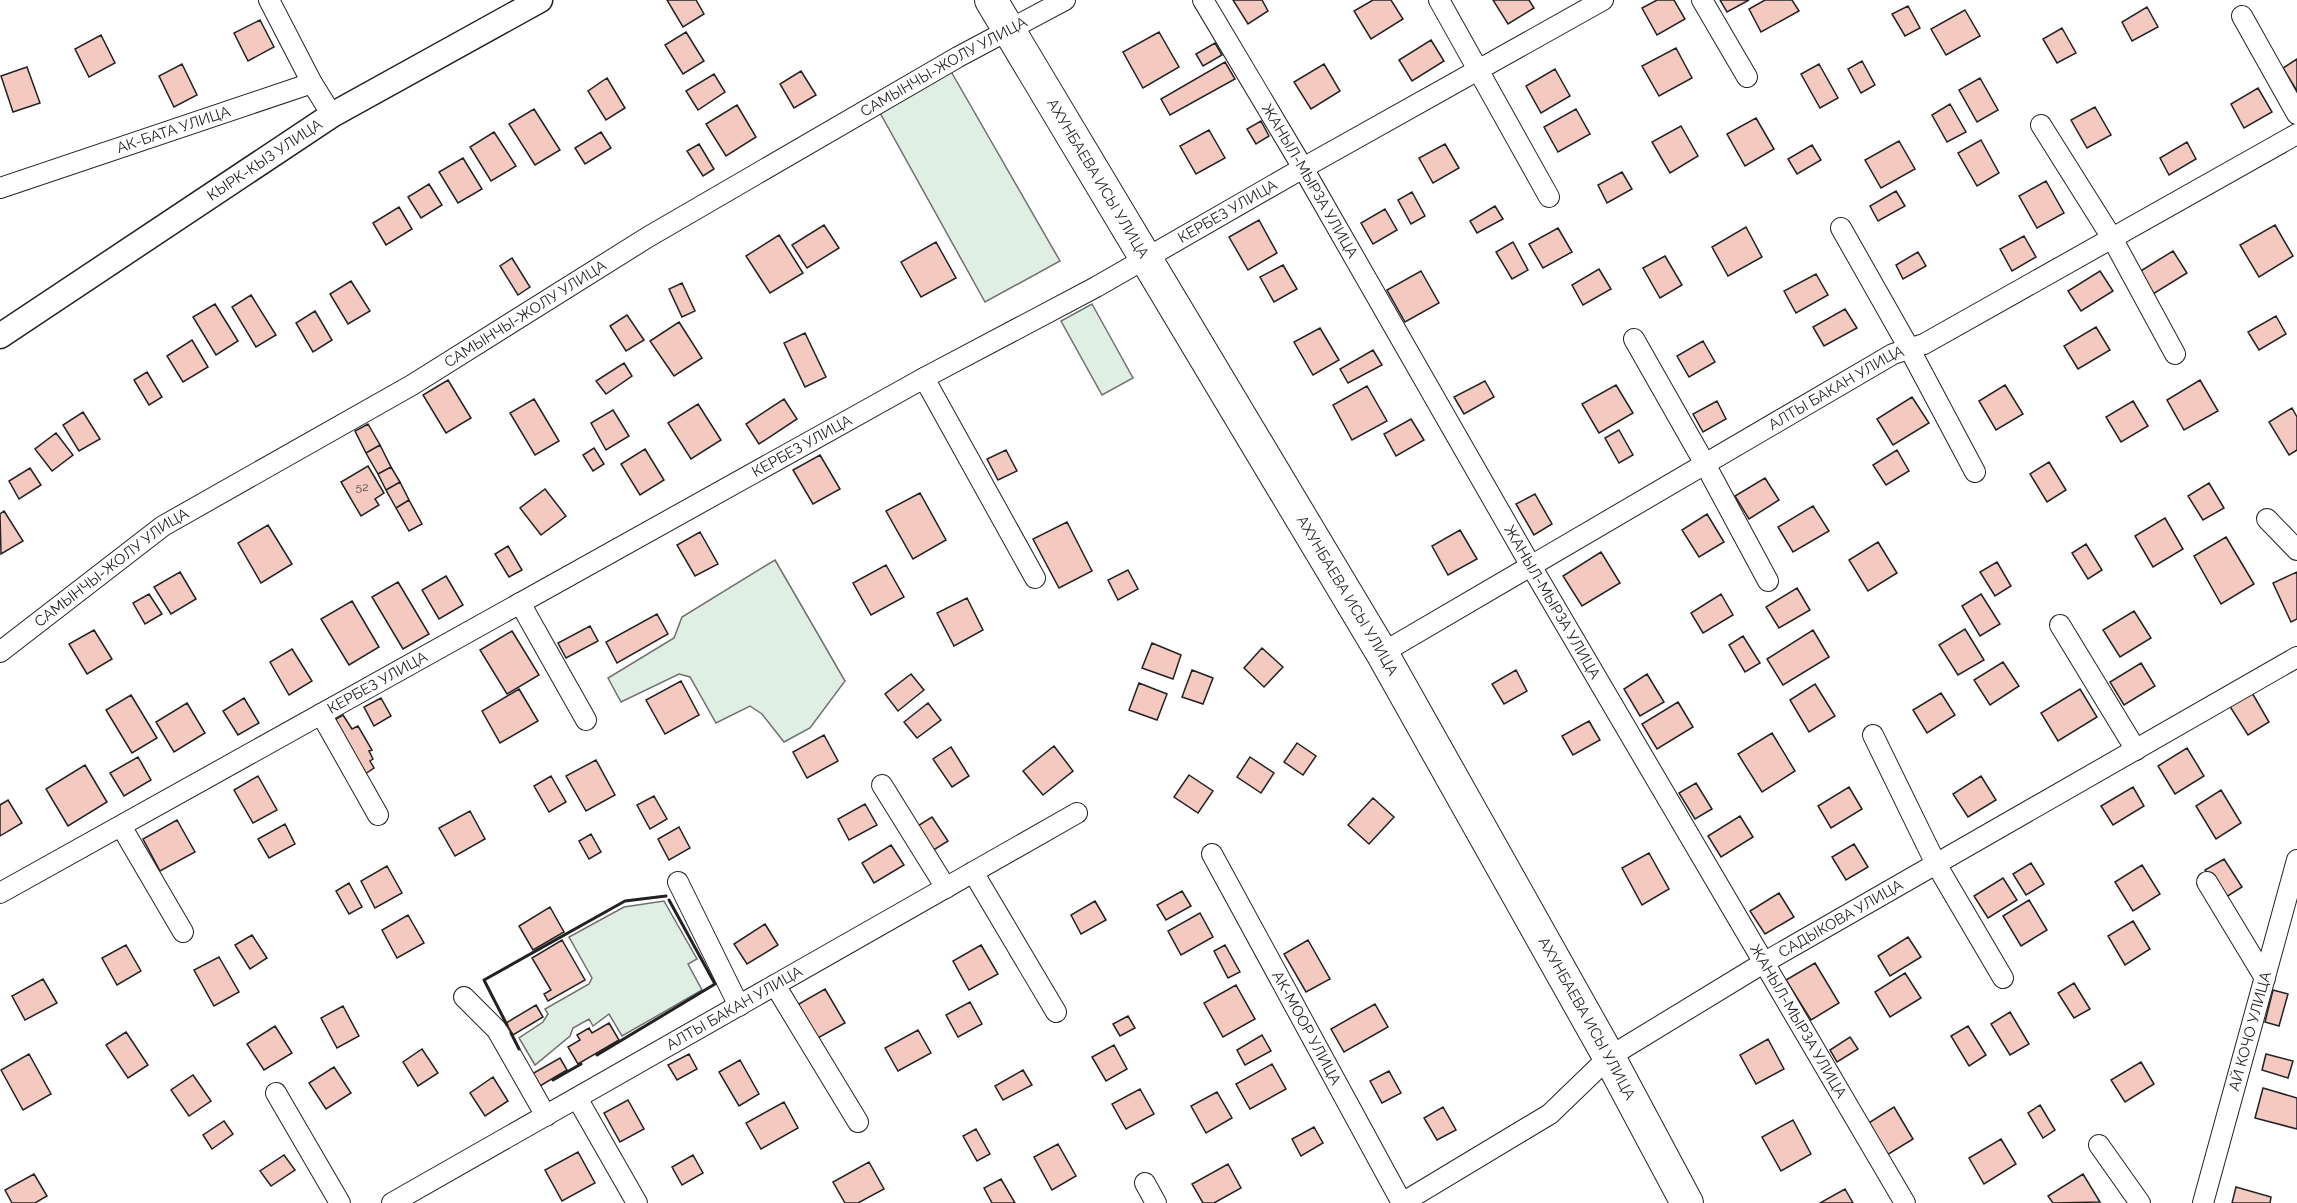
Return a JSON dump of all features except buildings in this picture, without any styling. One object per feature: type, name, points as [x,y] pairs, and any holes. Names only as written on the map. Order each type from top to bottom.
[{"type":"main road","name":"АХУНБАЕВА ИСЫ УЛИЦА","points":[[991,0],[1382,653],[1609,1057],[1687,1203]]},
{"type":"street","points":[[268,0],[312,83],[332,115]]},
{"type":"street","name":"КЫРК-КЫЗ УЛИЦА","points":[[0,336],[332,115],[540,0]]},
{"type":"street","name":"САМЫНЧЫ-ЖОЛУ УЛИЦА","points":[[0,652],[163,525],[412,386],[648,237],[958,57],[1065,0]]},
{"type":"street","name":"ЖАНЫЛ-МЫРЗА УЛИЦА","points":[[1203,0],[1303,168],[1531,566],[1905,1203]]},
{"type":"street","points":[[1439,0],[1549,197]]},
{"type":"street","name":"КЕРБЕЗ УЛИЦА","points":[[0,893],[924,378],[1096,287],[1603,0]]},
{"type":"street","points":[[1702,0],[1747,77]]},
{"type":"street","points":[[2242,16],[2297,114]]},
{"type":"street","name":"АК-БАТА УЛИЦА","points":[[0,188],[312,83]]},
{"type":"street","points":[[2041,124],[2112,238],[2175,354]]},
{"type":"street","name":"АЛТЫ БАКАН УЛИЦА","points":[[1382,653],[1893,354],[1924,344],[2297,135]]},
{"type":"street","points":[[1841,228],[1909,348],[1975,472]]},
{"type":"street","points":[[1634,339],[1768,581]]},
{"type":"street","points":[[924,378],[1035,578]]},
{"type":"street","points":[[2267,519],[2297,550]]},
{"type":"street","points":[[520,603],[586,720]]},
{"type":"street","points":[[2060,625],[2136,750]]},
{"type":"street","name":"САДЫКОВА УЛИЦА","points":[[1402,1203],[1550,1114],[1609,1057],[1764,963],[2297,657]]},
{"type":"street","points":[[321,714],[378,815]]},
{"type":"street","points":[[1872,735],[1936,864],[2003,978]]},
{"type":"street","points":[[882,785],[946,888]]},
{"type":"street","name":"АЛТЫ БАКАН УЛИЦА","points":[[392,1203],[1077,813]]},
{"type":"street","points":[[121,825],[183,932]]},
{"type":"street","name":"АК-МООР УЛИЦА","points":[[1212,854],[1402,1203]]},
{"type":"street","name":"АЙ КОЧО УЛИЦА","points":[[2203,1203],[2297,860]]},
{"type":"street","points":[[973,872],[1056,1012]]},
{"type":"street","points":[[678,882],[739,1006]]},
{"type":"street","points":[[2207,882],[2265,978]]},
{"type":"street","points":[[775,985],[858,1122]]},
{"type":"street","points":[[464,997],[497,1030],[546,1116]]},
{"type":"street","points":[[276,1093],[340,1203]]},
{"type":"street","points":[[577,1098],[637,1203]]},
{"type":"street","points":[[2099,1145],[2140,1203]]},
{"type":"street","points":[[1145,1183],[1156,1203]]},
{"type":"green space","points":[[949,68],[1060,261],[985,302],[879,111]]},
{"type":"green space","points":[[1092,304],[1133,378],[1102,395],[1061,321]]},
{"type":"green space","points":[[775,560],[845,681],[810,728],[784,742],[762,714],[750,706],[716,723],[690,677],[679,674],[621,702],[608,678],[674,638],[682,617]]},
{"type":"green space","points":[[664,901],[697,959],[688,964],[702,990],[622,1036],[609,1014],[593,1026],[589,1019],[573,1028],[570,1036],[535,1065],[519,1038],[543,1022],[548,1014],[545,1009],[589,984],[592,978],[569,937],[624,907]]},
{"type":"wall","points":[[507,1025],[484,980],[625,901],[666,896]]},
{"type":"wall","points":[[597,1055],[715,984],[669,900]]},
{"type":"wall","points":[[511,1033],[519,1049]]},
{"type":"wall","points":[[553,1080],[581,1064]]}]
